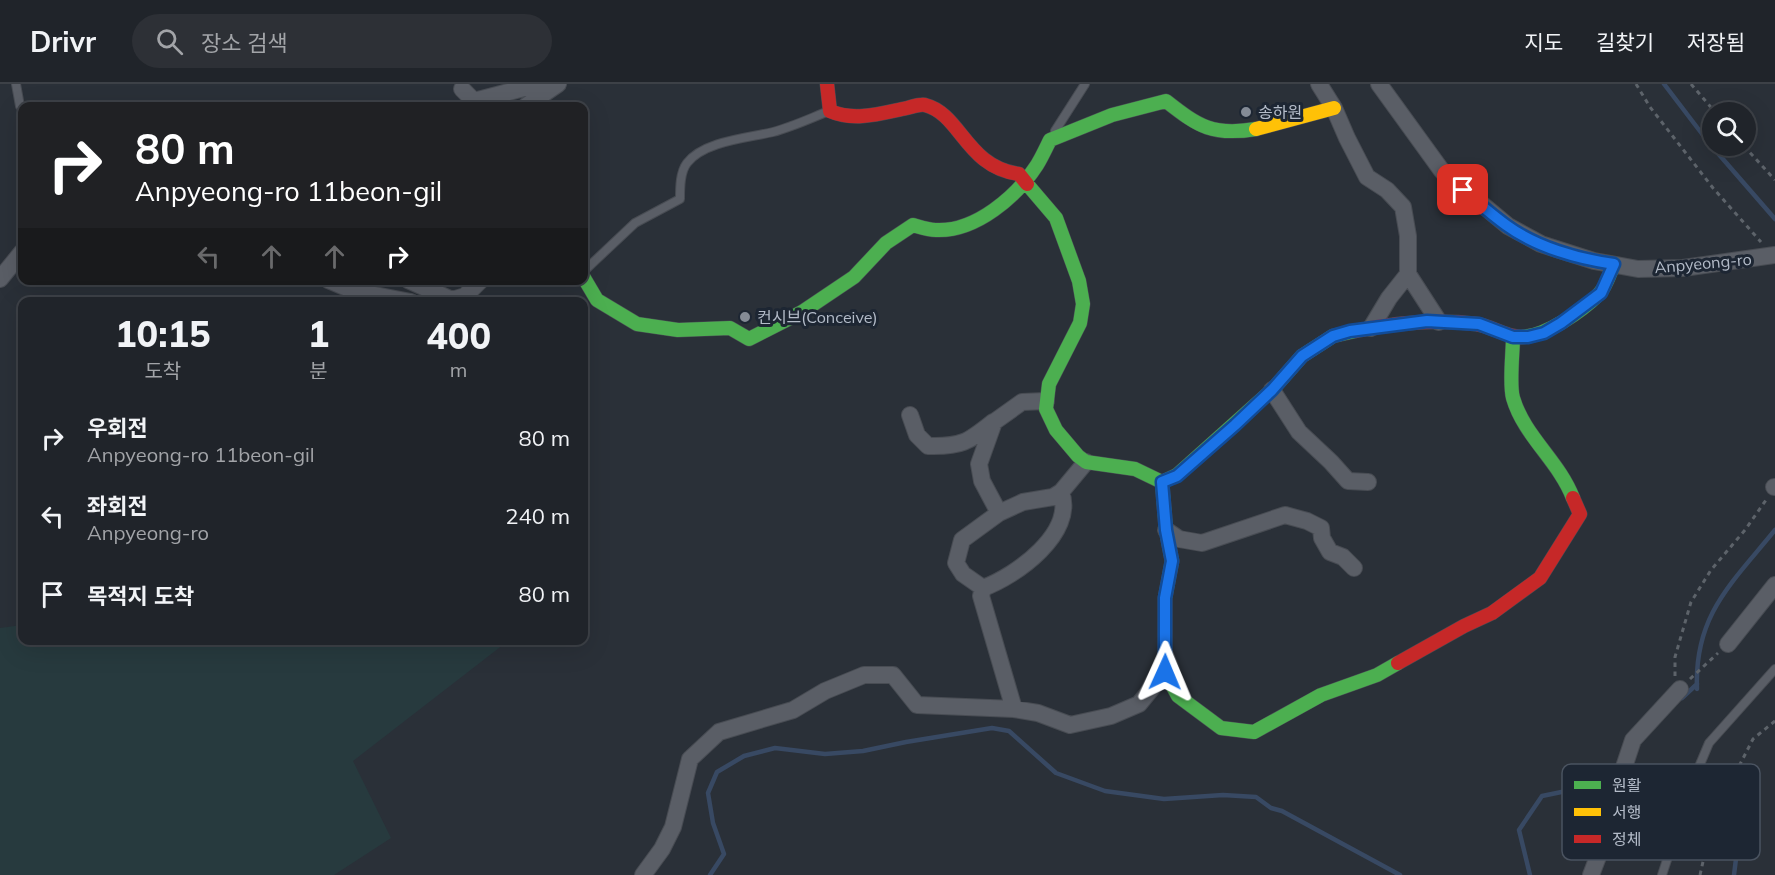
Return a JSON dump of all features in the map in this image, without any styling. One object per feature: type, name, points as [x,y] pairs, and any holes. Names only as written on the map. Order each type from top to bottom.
[{"type":"street","points":[[478,102],[539,84]]},
{"type":"street","points":[[532,102],[558,84]]},
{"type":"street","points":[[1319,84],[1334,108],[1367,177],[1387,190],[1403,207],[1408,236],[1408,274],[1439,322]]},
{"type":"street","name":"Anpyeong-ro","points":[[1378,84],[1442,171],[1508,226],[1541,244],[1594,261],[1638,269],[1683,268],[1772,255]]},
{"type":"street","points":[[826,87],[830,111],[848,118],[923,105],[939,113],[980,157],[1007,175],[1019,174],[1056,218],[1079,281],[1083,304],[1080,323],[1049,384],[1046,409],[1056,430],[1086,462],[1135,469],[1162,482],[1177,476],[1272,390],[1302,356],[1333,336],[1371,328],[1427,321],[1479,324],[1513,337],[1528,337],[1544,333],[1601,293],[1614,264]]},
{"type":"street","points":[[462,89],[470,102]]},
{"type":"street","points":[[588,282],[597,300],[636,324],[678,330],[730,328],[749,339],[802,312],[854,277],[886,243],[913,225],[935,230],[962,226],[998,207],[1037,165],[1050,140],[1112,116],[1166,101],[1198,125],[1222,131],[1260,129],[1334,108]]},
{"type":"street","points":[[0,279],[18,257]]},
{"type":"street","points":[[1371,328],[1389,298],[1408,274]]},
{"type":"street","points":[[340,285],[354,291],[385,297]]},
{"type":"street","points":[[418,285],[440,297]]},
{"type":"street","points":[[462,297],[476,285]]},
{"type":"street","points":[[1162,482],[1166,530],[1172,561],[1165,598],[1165,672],[1178,696],[1221,728],[1254,732],[1321,695],[1377,675],[1492,612],[1540,578],[1580,514],[1568,484],[1522,420],[1512,396],[1513,337]]},
{"type":"street","points":[[1272,390],[1299,432],[1348,481],[1368,483]]},
{"type":"street","points":[[910,415],[917,435],[928,446],[942,446],[968,442],[1022,402],[1046,401]]},
{"type":"street","points":[[994,422],[979,464],[982,482],[999,513]]},
{"type":"street","points":[[983,588],[963,574],[956,563],[962,540],[999,513],[1023,502],[1053,497],[1061,492],[1086,462]]},
{"type":"street","points":[[983,588],[994,584],[1046,545],[1062,521],[1065,504],[1061,492]]},
{"type":"street","points":[[1166,530],[1179,539],[1202,543],[1285,515],[1307,520],[1321,528],[1322,538],[1330,552],[1343,557],[1354,568]]},
{"type":"street","points":[[1728,644],[1775,585]]},
{"type":"street","points":[[983,588],[981,596],[1014,709]]},
{"type":"street","points":[[643,875],[662,849],[673,827],[690,759],[719,732],[793,710],[825,691],[864,675],[893,675],[916,705],[1014,709],[1038,713],[1070,725],[1111,716],[1139,704],[1165,672]]},
{"type":"street","points":[[1625,764],[1633,740],[1678,691]]},
{"type":"street","points":[[1591,875],[1597,860]]},
{"type":"lane","points":[[16,84],[19,102]]},
{"type":"lane","points":[[1050,140],[1085,84]]},
{"type":"lane","points":[[588,267],[635,223],[680,199],[683,170],[688,162],[699,153],[719,144],[775,131],[830,111]]},
{"type":"lane","points":[[1700,764],[1709,742],[1775,669]]},
{"type":"lane","points":[[1662,875],[1667,860]]},
{"type":"path","points":[[1636,84],[1650,107],[1713,188],[1772,255]]},
{"type":"path","points":[[1691,84],[1706,102]]},
{"type":"path","points":[[1753,156],[1775,180]]},
{"type":"path","points":[[1678,691],[1675,657],[1690,602],[1711,570],[1745,530],[1775,487]]},
{"type":"path","points":[[1678,691],[1728,644]]},
{"type":"path","points":[[1740,764],[1753,739],[1775,721]]},
{"type":"path","points":[[1700,875],[1703,860]]},
{"type":"green space","points":[[18,626],[18,645],[503,645],[353,761],[391,838],[334,875],[0,875],[0,628]]},
{"type":"waterway","points":[[1664,84],[1709,143],[1775,219]]},
{"type":"waterway","points":[[1697,689],[1698,663],[1702,640],[1709,620],[1731,584],[1775,530]]},
{"type":"waterway","points":[[1682,698],[1697,684]]},
{"type":"waterway","points":[[710,875],[724,854],[713,823],[708,793],[717,772],[744,756],[775,748],[825,754],[863,751],[992,728],[1009,731],[1056,773],[1105,791],[1164,799],[1223,795],[1256,797],[1271,808],[1282,811],[1400,875]]},
{"type":"waterway","points":[[1530,875],[1519,830],[1542,796],[1562,792]]},
{"type":"waterway","points":[[1734,875],[1736,860]]},
{"type":"traffic: fast","points":[[588,285],[597,300],[637,324],[678,330],[730,328],[749,339],[802,312],[854,277],[886,243],[913,225],[933,230],[951,229],[966,225],[994,210],[1029,177],[1050,140],[1112,115],[1166,101],[1207,127],[1228,131],[1256,129]]},
{"type":"traffic: fast","points":[[1027,184],[1056,218],[1079,281],[1083,304],[1080,323],[1049,384],[1046,409],[1056,430],[1086,462],[1135,469],[1162,482],[1177,475],[1272,390],[1302,356],[1333,336],[1355,331]]},
{"type":"traffic: fast","points":[[1521,337],[1531,336],[1552,328],[1592,301],[1606,284],[1614,264]]},
{"type":"traffic: fast","points":[[1513,337],[1511,377],[1513,398],[1518,412],[1559,472],[1573,498]]},
{"type":"traffic: fast","points":[[1162,482],[1166,530],[1172,561],[1165,598],[1165,672],[1178,696],[1221,728],[1254,732],[1321,695],[1377,675],[1398,663]]},
{"type":"traffic: slow","points":[[1256,129],[1334,108]]},
{"type":"traffic: jam","points":[[827,84],[830,111],[839,114],[868,116],[918,105],[937,110],[987,162],[1019,174],[1027,184]]},
{"type":"traffic: jam","points":[[1355,331],[1400,324],[1446,322],[1482,325],[1521,337]]},
{"type":"traffic: jam","points":[[1398,663],[1492,613],[1540,578],[1580,514],[1573,498]]},
{"type":"place","name":"송하원","points":[[1246,112]]},
{"type":"place","name":"컨시브(Conceive)","points":[[745,317]]},
{"type":"route","points":[[1165,672],[1165,598],[1172,561],[1166,530],[1162,482],[1177,476],[1235,425],[1272,390],[1302,356],[1333,336],[1350,331],[1427,321],[1479,324],[1513,337],[1528,337],[1544,333],[1561,323],[1601,293],[1614,264],[1594,261],[1541,244],[1508,226],[1463,190]]}]
